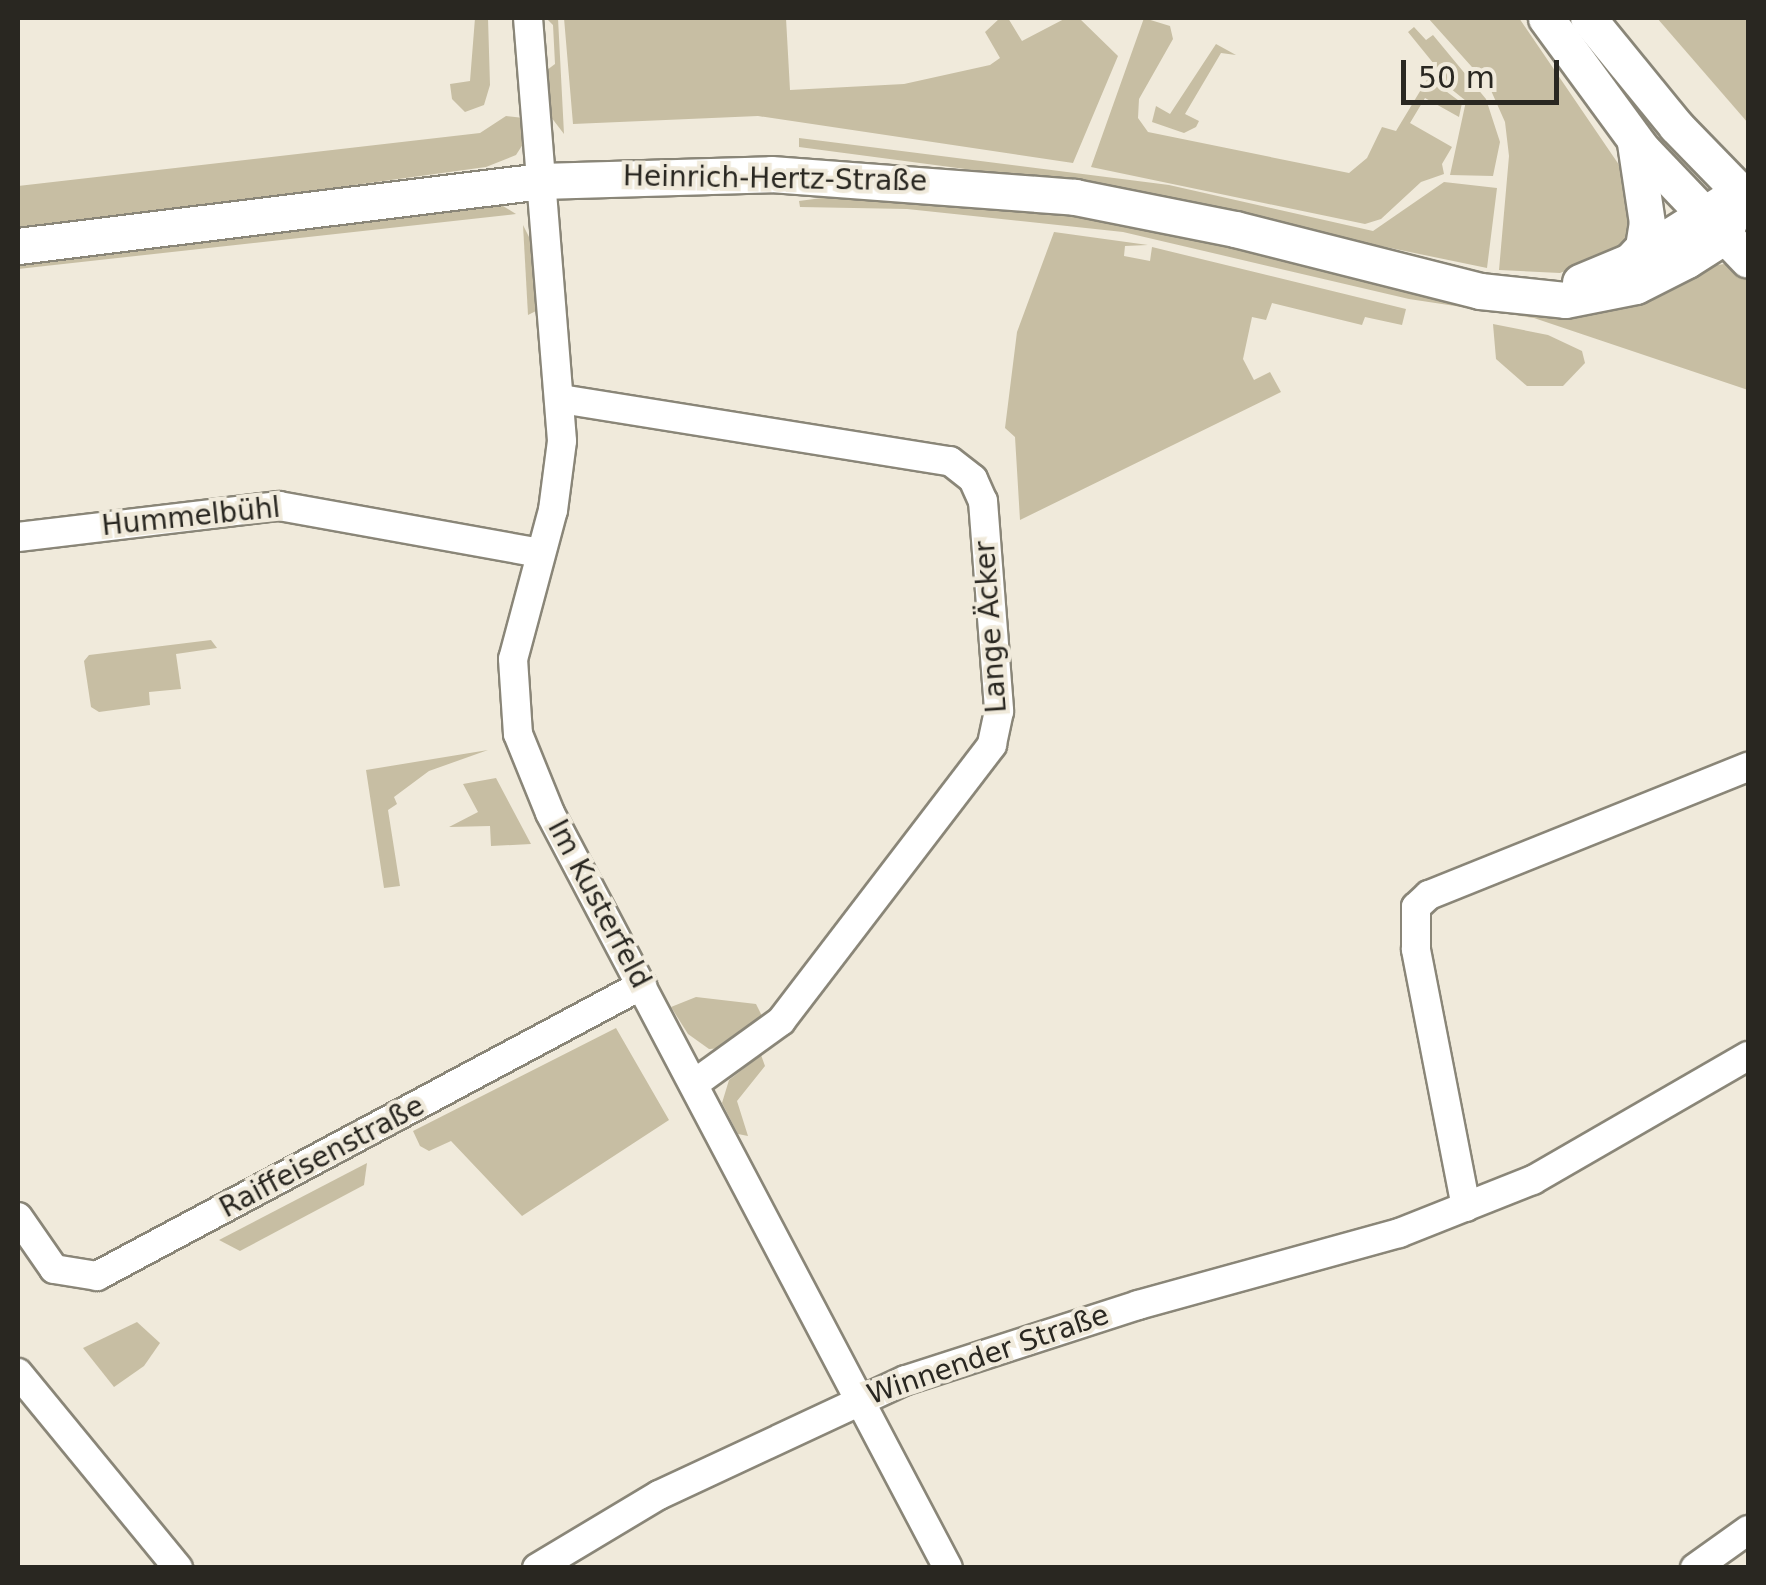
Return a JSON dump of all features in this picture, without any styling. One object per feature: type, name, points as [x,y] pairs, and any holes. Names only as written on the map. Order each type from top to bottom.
[{"type":"main road","points":[[1546,18],[1634,137],[1724,237]]},
{"type":"main road","points":[[1588,18],[1676,126],[1745,197]]},
{"type":"main road","points":[[1630,261],[1642,247],[1647,223],[1634,137]]},
{"type":"main road","name":"Heinrich-Hertz-Straße","points":[[18,246],[541,181],[742,174],[1003,188],[1171,215],[1524,297],[1565,300],[1636,286],[1724,237],[1745,197]]},
{"type":"main road","name":"Heinrich-Hertz-Straße","points":[[1524,297],[1630,261],[1724,237]]},
{"type":"street","name":"Im Kusterfeld","points":[[528,18],[561,399],[558,490],[513,659],[518,734],[538,789],[948,1568]]},
{"type":"street","name":"Lange Äcker","points":[[561,399],[950,461],[973,479],[983,501],[999,711],[992,745],[781,1021],[694,1084]]},
{"type":"street","name":"Hummelbühl","points":[[18,537],[280,506],[540,554]]},
{"type":"street","points":[[1466,1208],[1416,948],[1416,907],[1429,895],[1748,767]]},
{"type":"street","name":"Raiffeisenstraße","points":[[18,1216],[54,1269],[97,1276],[642,985]]},
{"type":"street","name":"Winnender Straße","points":[[537,1568],[659,1495],[859,1398],[976,1354],[1291,1267],[1466,1208],[1612,1138],[1748,1056]]},
{"type":"street","points":[[18,1373],[136,1508],[178,1568]]},
{"type":"street","points":[[1695,1568],[1748,1530]]},
{"type":"shaded area","points":[[475,18],[488,18],[490,85],[484,105],[465,112],[452,99],[450,84],[470,81]]},
{"type":"shaded area","points":[[546,18],[558,18],[564,134],[551,117],[547,70],[555,64],[553,25]]},
{"type":"shaded area","points":[[564,18],[786,18],[790,90],[904,84],[990,65],[1000,58],[985,32],[1000,18],[1008,18],[1022,41],[1066,18],[1079,18],[1118,56],[1073,163],[758,116],[573,124]]},
{"type":"shaded area","points":[[1144,18],[1170,26],[1173,39],[1139,99],[1138,118],[1148,132],[1349,173],[1367,158],[1382,127],[1396,131],[1428,78],[1462,103],[1459,117],[1425,98],[1410,123],[1452,147],[1442,164],[1444,174],[1421,182],[1381,219],[1365,224],[1091,167]]},
{"type":"shaded area","points":[[1428,18],[1519,18],[1630,181],[1639,215],[1621,249],[1560,273],[1499,270],[1509,156],[1505,122],[1489,86]]},
{"type":"shaded area","points":[[1657,18],[1748,18],[1748,123]]},
{"type":"shaded area","points":[[1414,27],[1426,40],[1433,35],[1486,99],[1500,142],[1493,176],[1450,175],[1466,101],[1429,71],[1434,64],[1408,32]]},
{"type":"shaded area","points":[[1216,44],[1236,55],[1221,53],[1185,114],[1199,121],[1196,127],[1184,133],[1152,122],[1156,106],[1170,114]]},
{"type":"shaded area","points":[[506,116],[524,118],[525,141],[516,155],[486,167],[18,231],[18,186],[480,133]]},
{"type":"shaded area","points":[[799,138],[1169,185],[1373,231],[1444,182],[1497,188],[1487,268],[1086,185],[799,147]]},
{"type":"shaded area","points":[[852,194],[981,198],[1161,223],[1467,304],[1724,264],[1748,274],[1748,390],[1534,318],[1409,299],[1123,232],[907,209],[800,207],[799,201]]},
{"type":"shaded area","points":[[498,203],[516,214],[18,269],[18,253]]},
{"type":"shaded area","points":[[523,225],[535,249],[542,308],[528,315]]},
{"type":"shaded area","points":[[1054,232],[1148,245],[1125,246],[1124,256],[1150,261],[1152,247],[1406,309],[1402,325],[1365,317],[1362,325],[1272,303],[1266,320],[1252,317],[1243,359],[1254,380],[1270,372],[1281,392],[1020,520],[1015,437],[1005,428],[1017,332]]},
{"type":"shaded area","points":[[1493,324],[1548,335],[1582,351],[1585,363],[1563,386],[1527,386],[1496,359]]},
{"type":"shaded area","points":[[211,640],[217,648],[176,654],[181,689],[149,692],[150,705],[99,712],[91,707],[84,661],[89,655]]},
{"type":"shaded area","points":[[488,750],[429,771],[394,797],[397,804],[388,810],[400,886],[384,888],[366,770]]},
{"type":"shaded area","points":[[496,778],[531,844],[491,846],[490,826],[449,827],[478,812],[463,784]]},
{"type":"shaded area","points":[[696,997],[756,1004],[764,1020],[725,1048],[709,1049],[688,1034],[671,1007]]},
{"type":"shaded area","points":[[616,1028],[669,1120],[522,1216],[451,1141],[429,1151],[420,1146],[413,1131]]},
{"type":"shaded area","points":[[761,1055],[765,1066],[737,1101],[748,1136],[738,1134],[722,1103],[729,1080]]},
{"type":"shaded area","points":[[367,1163],[364,1185],[240,1251],[219,1240]]},
{"type":"shaded area","points":[[137,1322],[160,1343],[144,1366],[114,1387],[83,1348]]}]
